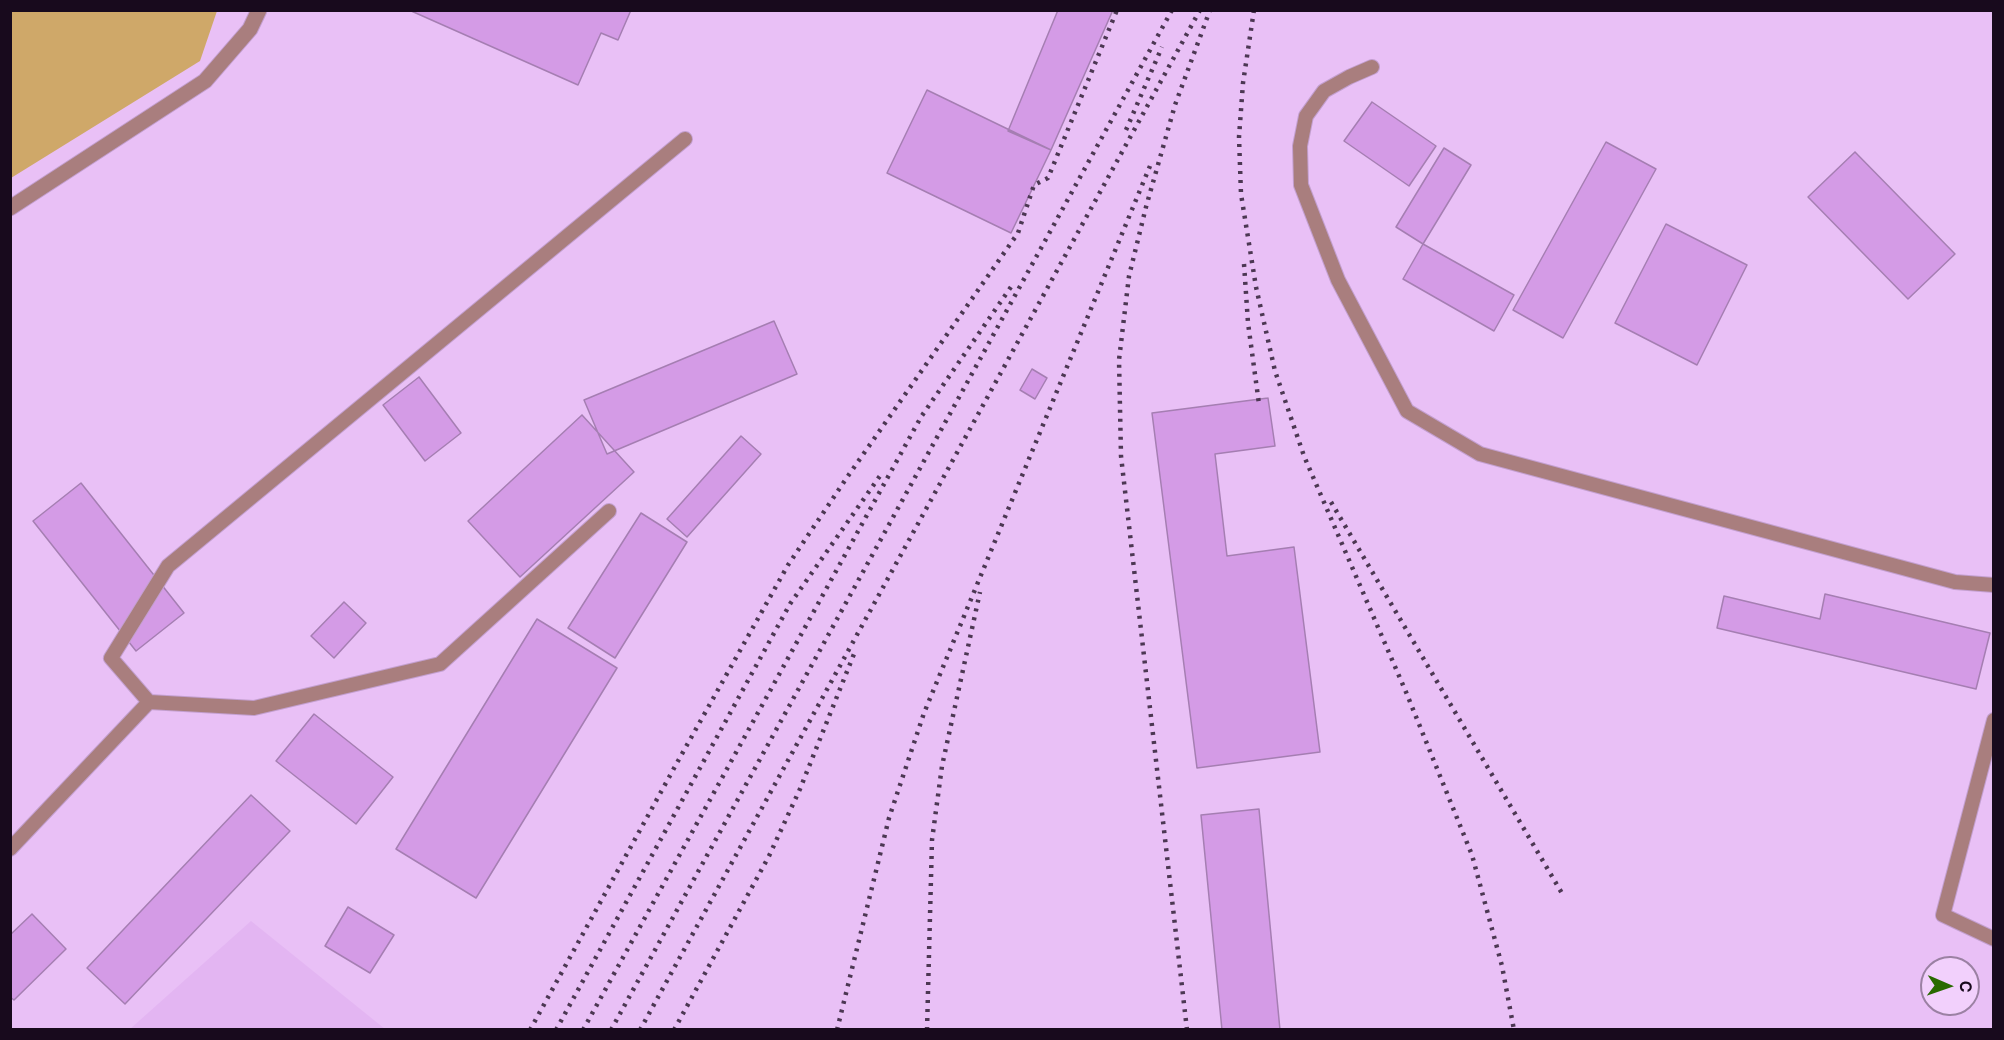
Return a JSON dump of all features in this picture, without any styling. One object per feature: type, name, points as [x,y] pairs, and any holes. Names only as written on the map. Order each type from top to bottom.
[{"type":"street","points":[[10,208],[205,81],[250,29],[259,10]]},
{"type":"lane","points":[[1372,67],[1324,91],[1306,116],[1300,147],[1301,185],[1338,280],[1407,411],[1480,454],[1955,582],[1994,585]]},
{"type":"lane","points":[[609,511],[440,664],[254,708],[149,702],[111,658],[168,566],[685,139]]},
{"type":"lane","points":[[10,849],[149,702]]},
{"type":"lane","points":[[1994,720],[1943,915],[1994,939]]},
{"type":"shaded area","points":[[11,10],[217,11],[200,61],[11,178]]},
{"type":"shaded area","points":[[251,921],[385,1029],[130,1029]]},
{"type":"building","points":[[409,10],[631,10],[618,40],[601,33],[578,85]]},
{"type":"building","points":[[1058,10],[1113,10],[1051,150],[1008,131]]},
{"type":"building","points":[[927,90],[1051,150],[1011,233],[887,173]]},
{"type":"building","points":[[1372,102],[1436,146],[1409,186],[1344,141]]},
{"type":"building","points":[[1606,142],[1656,169],[1563,338],[1513,310]]},
{"type":"building","points":[[1444,148],[1471,165],[1423,244],[1396,227]]},
{"type":"building","points":[[1855,152],[1955,254],[1908,299],[1808,197]]},
{"type":"building","points":[[1666,224],[1747,265],[1697,365],[1615,323]]},
{"type":"building","points":[[1423,244],[1514,295],[1494,331],[1403,279]]},
{"type":"building","points":[[774,321],[797,374],[607,454],[584,400]]},
{"type":"building","points":[[1032,369],[1047,378],[1035,399],[1020,390]]},
{"type":"building","points":[[419,377],[461,433],[425,461],[383,405]]},
{"type":"building","points":[[1268,398],[1275,446],[1215,454],[1227,556],[1294,547],[1320,752],[1197,768],[1152,413]]},
{"type":"building","points":[[582,415],[634,472],[520,577],[468,521]]},
{"type":"building","points":[[741,436],[761,454],[687,537],[667,519]]},
{"type":"building","points":[[81,483],[184,613],[136,651],[33,521]]},
{"type":"building","points":[[641,513],[687,542],[615,658],[568,628]]},
{"type":"building","points":[[1825,594],[1990,633],[1976,689],[1717,628],[1724,596],[1820,619]]},
{"type":"building","points":[[344,602],[366,623],[334,658],[311,636]]},
{"type":"building","points":[[537,619],[617,668],[476,898],[396,849]]},
{"type":"building","points":[[314,714],[393,777],[356,824],[276,761]]},
{"type":"building","points":[[251,795],[290,831],[125,1004],[87,968]]},
{"type":"building","points":[[1259,809],[1280,1030],[1222,1030],[1201,815]]},
{"type":"building","points":[[348,907],[394,935],[370,973],[325,946]]},
{"type":"building","points":[[32,914],[66,949],[14,1000],[10,997],[10,935]]},
{"type":"railway","points":[[530,1030],[788,565],[1018,233],[1034,185],[1048,178],[1117,10]]},
{"type":"railway","points":[[611,1030],[1172,10]]},
{"type":"railway","points":[[640,1030],[1200,10]]},
{"type":"railway","points":[[1187,1030],[1121,456],[1119,360],[1129,276],[1146,207],[1175,105],[1210,10]]},
{"type":"railway","points":[[1254,10],[1243,83],[1239,137],[1241,194],[1256,287],[1275,371],[1304,456],[1406,692],[1472,855],[1502,966],[1514,1030]]},
{"type":"railway","points":[[1126,130],[1162,47]]},
{"type":"railway","points":[[837,1030],[889,818],[924,713],[1150,166]]},
{"type":"railway","points":[[1244,264],[1248,323],[1259,404]]},
{"type":"railway","points":[[583,1030],[921,417],[1013,284]]},
{"type":"railway","points":[[556,1030],[790,604],[882,473]]},
{"type":"railway","points":[[1331,502],[1563,895]]},
{"type":"railway","points":[[927,1030],[932,840],[942,766],[980,592]]},
{"type":"railway","points":[[674,1030],[769,856],[800,789],[854,654]]}]
